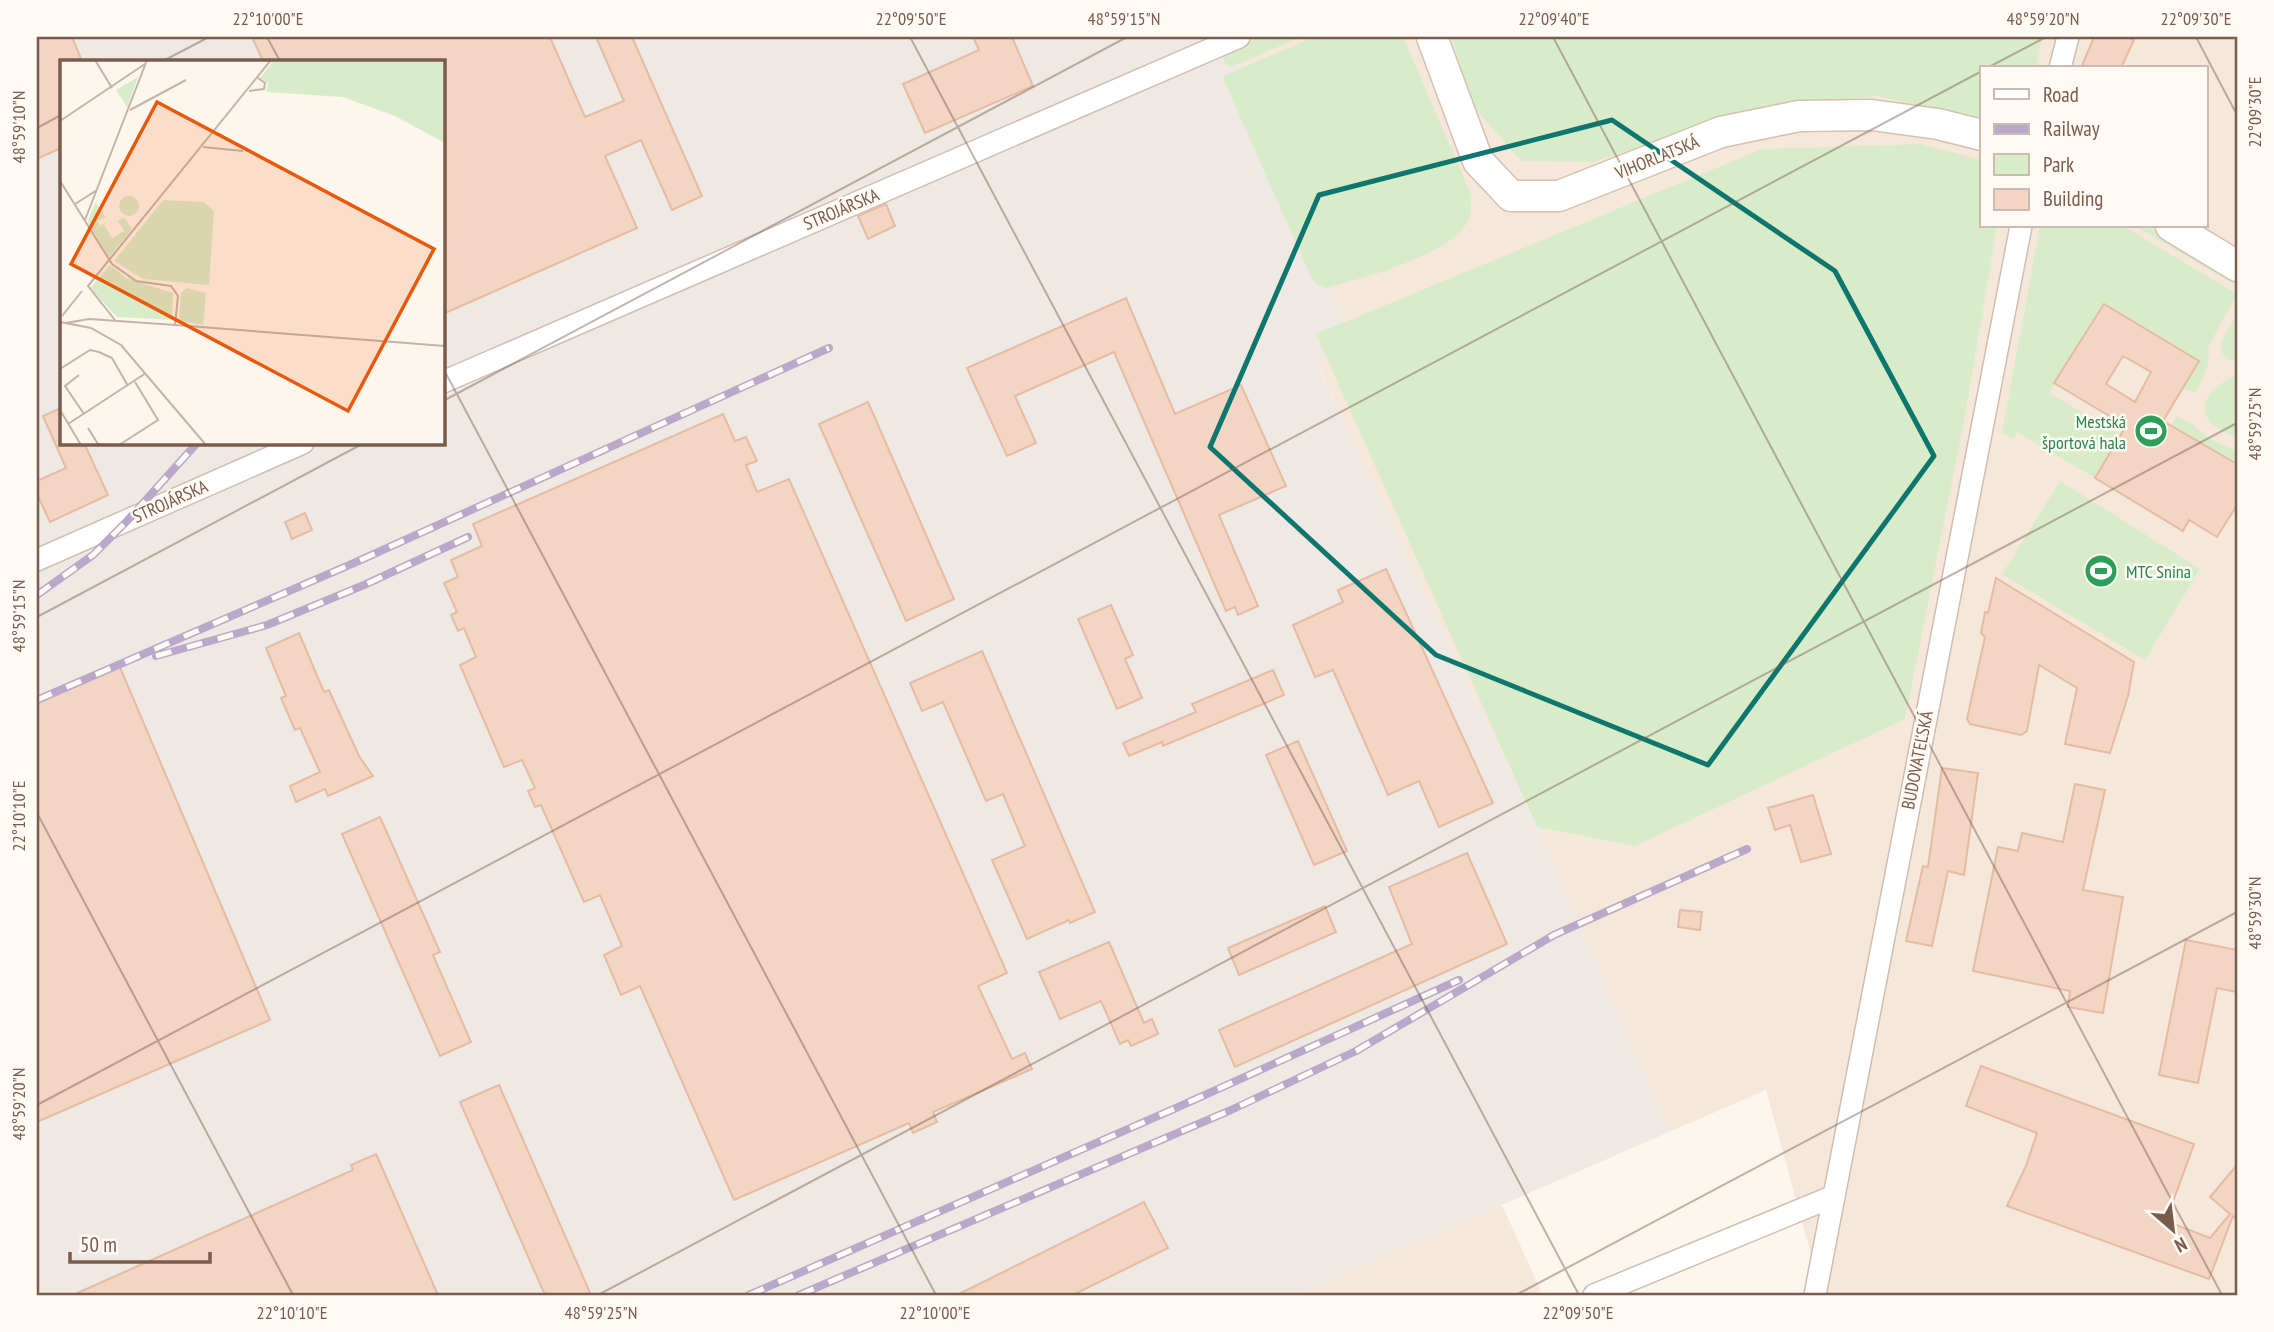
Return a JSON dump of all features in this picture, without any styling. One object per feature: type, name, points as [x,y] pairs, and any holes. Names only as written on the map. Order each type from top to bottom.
[{"type":"main road","name":"VIHORLATSKÁ","points":[[1432,37],[1478,160],[1511,196],[1559,196],[1721,132],[1799,116],[1872,115],[1938,124],[1980,134]]},
{"type":"main road","points":[[2174,228],[2237,266]]},
{"type":"street","name":"STROJÁRSKA","points":[[444,382],[1239,37]]},
{"type":"street","points":[[2061,66],[2068,37]]},
{"type":"street","name":"BUDOVATEĽSKÁ","points":[[1815,1295],[2021,228]]},
{"type":"street","name":"STROJÁRSKA","points":[[37,560],[301,444]]},
{"type":"street","points":[[1594,1295],[1834,1196]]},
{"type":"highlighted area","points":[[1612,120],[1835,271],[1934,456],[1708,765],[1436,655],[1210,447],[1319,195]]},
{"type":"shaded area","points":[[37,37],[1225,37],[1343,318],[1319,368],[1537,827],[1669,1132],[1295,1295],[37,1295]]},
{"type":"shaded area","points":[[1225,37],[2237,37],[2237,1295],[1822,1295],[1766,1090],[1669,1132],[1537,827],[1361,461],[1319,367],[1343,318]]},
{"type":"shaded area","points":[[1502,1205],[1541,1291],[1532,1295],[1295,1295]]},
{"type":"green space","points":[[1260,37],[1301,37],[1231,67],[1225,64],[1224,57]]},
{"type":"green space","points":[[1314,37],[1403,37],[1468,187],[1471,206],[1466,224],[1456,236],[1441,246],[1402,265],[1325,288],[1315,283],[1311,277],[1224,80],[1224,76],[1228,74]]},
{"type":"green space","points":[[1451,37],[2042,37],[2036,66],[1980,66],[1980,118],[1876,96],[1727,115],[1668,138],[1593,162],[1521,161],[1475,108]]},
{"type":"green space","points":[[1921,144],[1980,159],[1980,228],[1997,228],[1965,416],[1905,719],[1635,846],[1537,827],[1316,334],[1762,149]]},
{"type":"green space","points":[[2040,228],[2126,228],[2237,294],[2208,347],[2206,371],[2194,392],[2182,388],[2199,360],[2104,304],[2049,393],[2121,435],[2095,478],[2017,432],[2013,439],[2002,433]]},
{"type":"green space","points":[[2138,228],[2152,228],[2237,278],[2237,286]]},
{"type":"green space","points":[[2237,314],[2237,362],[2226,359],[2220,349],[2223,338]]},
{"type":"green space","points":[[2237,375],[2237,439],[2210,423],[2205,407],[2210,393]]},
{"type":"green space","points":[[2176,417],[2190,422],[2208,438],[2237,451],[2237,464],[2171,426]]},
{"type":"green space","name":"MTC Snina","points":[[2060,481],[2200,569],[2145,660],[2002,574]]},
{"type":"building","points":[[37,37],[72,37],[82,60],[60,60],[60,148],[37,159]]},
{"type":"building","points":[[252,37],[550,37],[585,117],[624,101],[596,37],[632,37],[702,196],[672,210],[641,140],[605,156],[637,228],[444,314],[444,60],[263,60]]},
{"type":"building","points":[[973,37],[1012,37],[1033,86],[925,133],[903,84],[979,50]]},
{"type":"building","points":[[2094,37],[2126,37],[2134,40],[2122,66],[2082,66]]},
{"type":"building","points":[[886,204],[895,226],[868,239],[858,216]]},
{"type":"building","points":[[1126,298],[1175,414],[1241,385],[1286,486],[1219,515],[1258,606],[1238,615],[1235,607],[1226,611],[1114,352],[1015,396],[1036,443],[1007,456],[967,368]]},
{"type":"building","name":"Mestská športová hala","points":[[2104,304],[2199,361],[2163,421],[2237,464],[2237,505],[2217,537],[2189,520],[2183,531],[2095,478],[2126,426],[2054,383]],"holes":[[[2123,356],[2151,372],[2135,402],[2106,384]]]},
{"type":"building","points":[[868,402],[954,599],[906,621],[819,424]]},
{"type":"building","points":[[60,408],[60,444],[84,444],[108,495],[50,522],[37,494],[37,481],[66,468],[43,416]]},
{"type":"building","points":[[723,414],[735,441],[746,437],[757,461],[746,465],[757,492],[789,479],[1007,973],[978,986],[1012,1059],[1025,1053],[1032,1069],[933,1112],[937,1122],[913,1133],[909,1123],[734,1200],[640,986],[621,995],[604,955],[622,946],[600,895],[584,902],[541,805],[535,807],[528,791],[535,788],[522,760],[504,767],[460,665],[476,657],[464,628],[458,631],[451,615],[457,612],[444,583],[458,577],[451,560],[482,546],[473,524]]},
{"type":"building","points":[[305,513],[312,530],[292,539],[285,522]]},
{"type":"building","points":[[1386,569],[1493,803],[1439,827],[1419,781],[1388,795],[1333,670],[1315,677],[1293,625],[1343,602],[1338,590]]},
{"type":"building","points":[[1996,578],[2134,662],[2128,696],[2110,753],[2065,744],[2077,688],[2039,665],[2027,731],[2021,735],[1970,724],[1967,719],[1985,637],[1981,633]]},
{"type":"building","points":[[1111,605],[1133,655],[1125,659],[1142,698],[1117,709],[1078,619]]},
{"type":"building","points":[[299,633],[324,692],[329,690],[359,756],[373,776],[328,796],[325,789],[296,802],[290,786],[320,772],[300,728],[295,730],[281,698],[286,696],[266,648]]},
{"type":"building","points":[[982,651],[1095,912],[1070,923],[1069,920],[1027,939],[992,860],[1025,846],[1003,794],[986,801],[943,702],[922,711],[910,683]]},
{"type":"building","points":[[119,665],[270,1020],[37,1122],[37,703]]},
{"type":"building","points":[[1273,670],[1284,695],[1163,746],[1162,742],[1129,756],[1123,743],[1196,712],[1192,704]]},
{"type":"building","points":[[1298,741],[1347,851],[1314,865],[1266,755]]},
{"type":"building","points":[[1942,768],[1978,773],[1964,875],[1948,871],[1932,946],[1906,941],[1923,866],[1928,867]]},
{"type":"building","points":[[2075,784],[2105,790],[2083,890],[2123,897],[2103,1013],[2068,1007],[2070,991],[1973,971],[1998,847],[2018,851],[2022,833],[2063,842]]},
{"type":"building","points":[[1813,795],[1831,854],[1801,862],[1790,825],[1775,830],[1768,808]]},
{"type":"building","points":[[380,817],[440,952],[433,955],[471,1042],[440,1056],[342,834]]},
{"type":"building","points":[[1467,853],[1507,944],[1235,1067],[1219,1030],[1412,944],[1389,887]]},
{"type":"building","points":[[1325,906],[1336,932],[1239,975],[1228,948]]},
{"type":"building","points":[[1680,910],[1702,912],[1700,930],[1678,927]]},
{"type":"building","points":[[2186,940],[2237,950],[2237,992],[2217,988],[2198,1083],[2159,1075]]},
{"type":"building","points":[[1109,942],[1144,1023],[1152,1019],[1158,1034],[1131,1046],[1128,1040],[1120,1044],[1101,1001],[1060,1019],[1039,972]]},
{"type":"building","points":[[1981,1066],[2194,1144],[2166,1221],[2210,1238],[2230,1214],[2210,1197],[2237,1165],[2237,1220],[2233,1216],[2209,1279],[2007,1206],[2026,1166],[2037,1133],[1966,1106]]},
{"type":"building","points":[[499,1085],[591,1295],[545,1295],[460,1102]]},
{"type":"building","points":[[376,1154],[438,1295],[73,1295],[353,1170],[351,1165]]},
{"type":"building","points":[[1144,1202],[1168,1248],[1073,1295],[957,1295]]},
{"type":"railway","points":[[37,700],[354,563],[829,348]]},
{"type":"railway","points":[[37,595],[93,555],[196,444]]},
{"type":"railway","points":[[156,656],[267,625],[364,585],[468,537]]},
{"type":"railway","points":[[799,1295],[1231,1110],[1356,1051],[1554,935],[1747,849]]},
{"type":"railway","points":[[749,1295],[1176,1108],[1459,980]]},
{"type":"place","name":"Mestská športová hala","points":[[2151,431]]},
{"type":"place","name":"MTC Snina","points":[[2101,571]]}]
